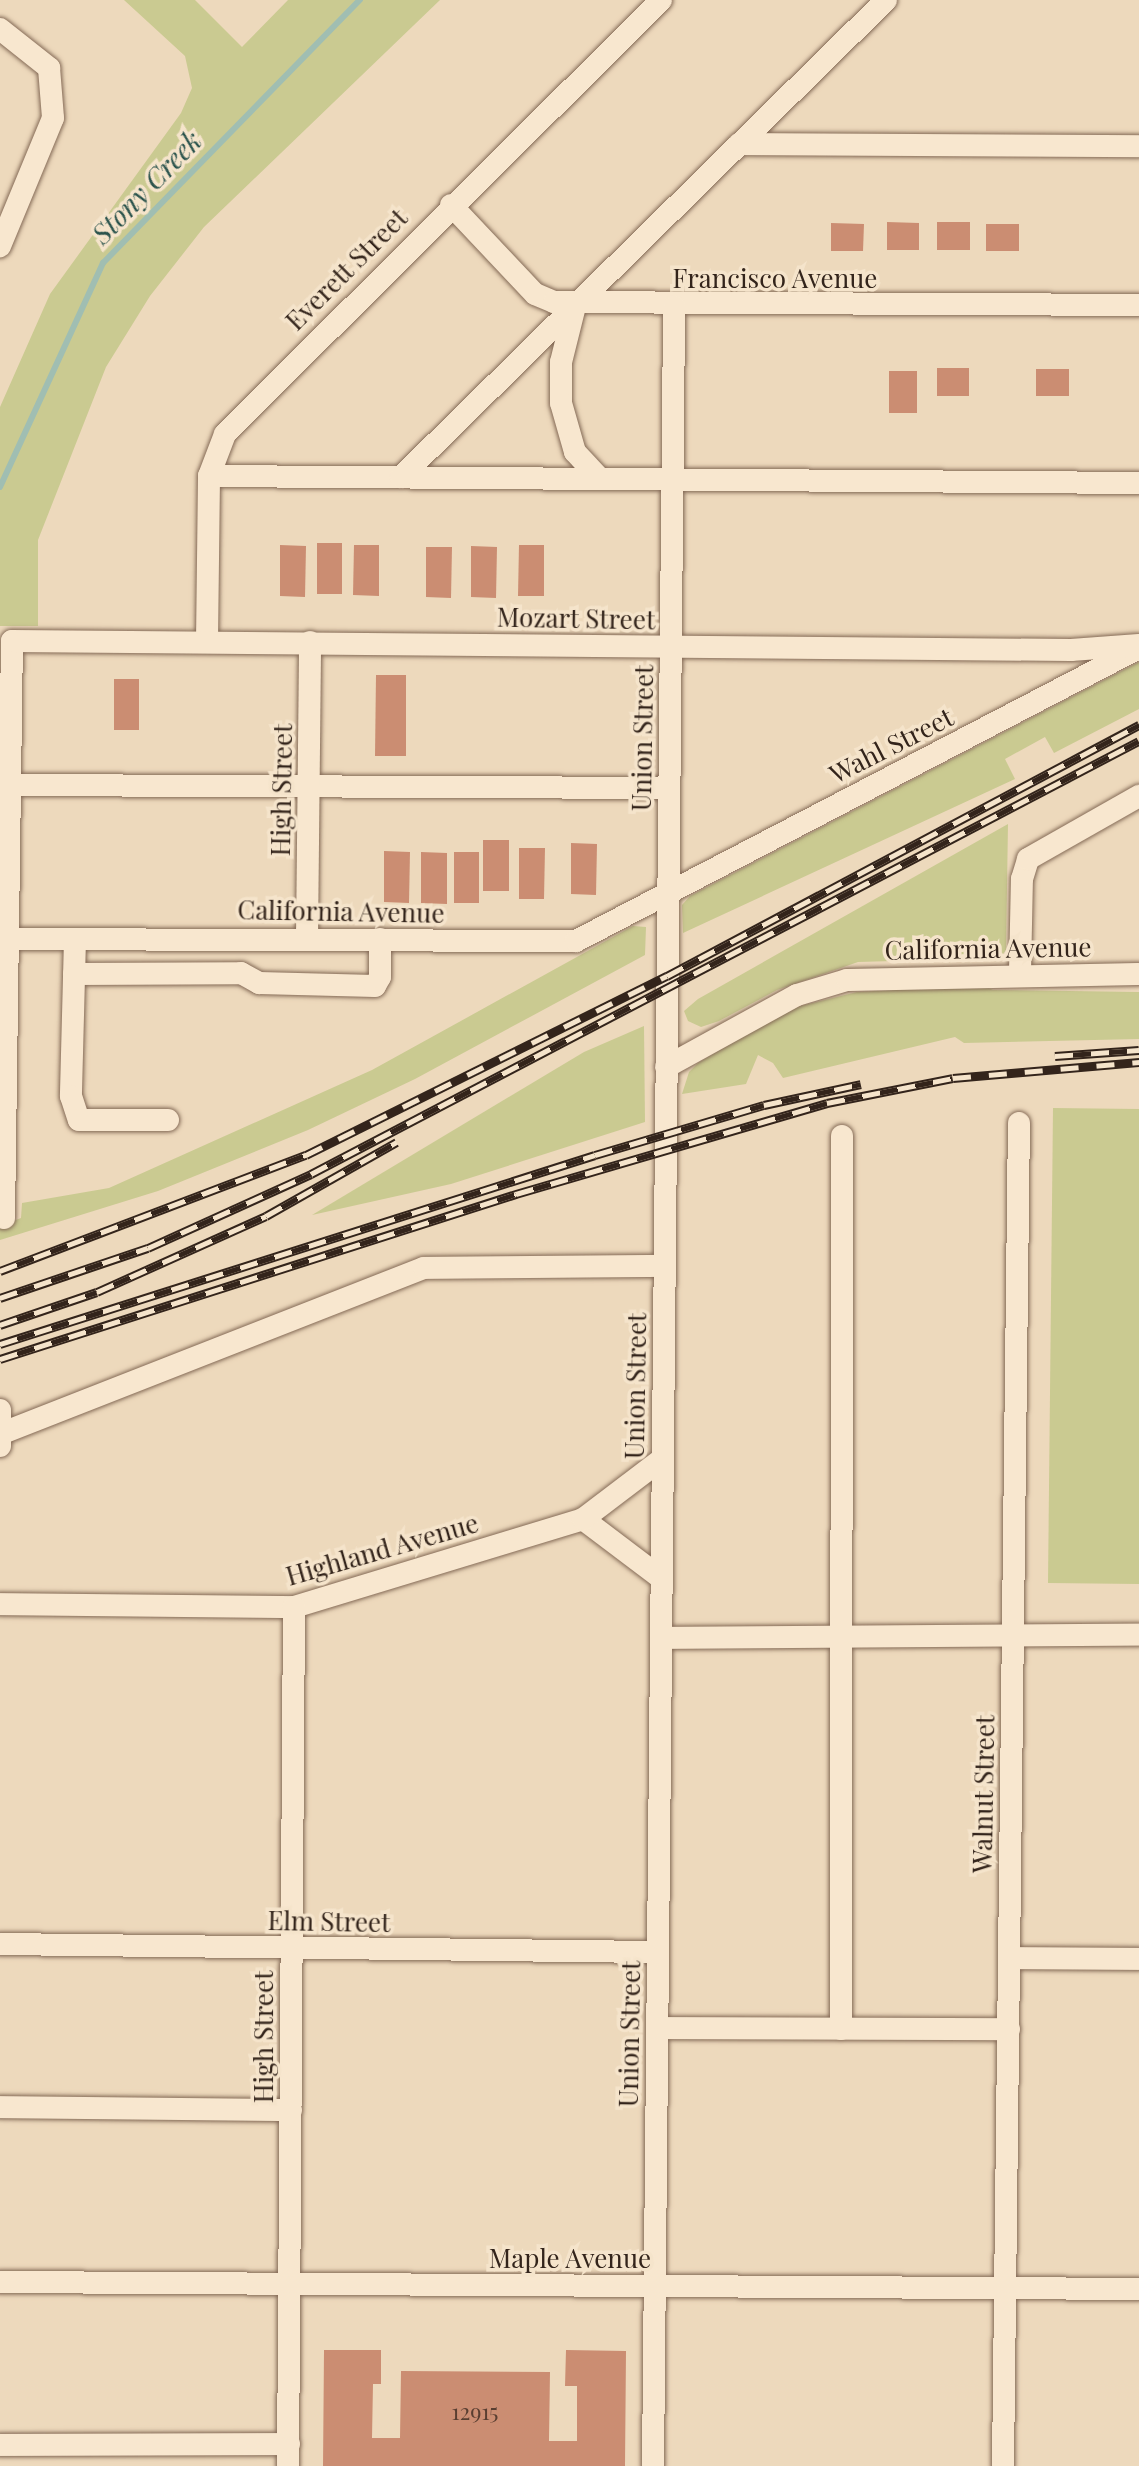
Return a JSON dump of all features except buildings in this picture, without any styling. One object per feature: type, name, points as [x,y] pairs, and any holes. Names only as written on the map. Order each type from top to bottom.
[{"type":"street","name":"Everett Street","points":[[207,641],[209,476],[214,454],[242,411],[661,0]]},
{"type":"street","points":[[401,477],[886,0]]},
{"type":"street","points":[[0,29],[49,68],[53,118],[0,246]]},
{"type":"street","points":[[739,144],[1139,146]]},
{"type":"street","name":"Francisco Avenue","points":[[451,205],[535,294],[576,304],[1139,305]]},
{"type":"street","points":[[576,304],[561,362],[561,403],[575,452],[600,479]]},
{"type":"street","name":"Union Street","points":[[653,2466],[674,306]]},
{"type":"street","points":[[209,476],[1139,483]]},
{"type":"street","name":"Mozart Street","points":[[10,785],[12,641],[1071,650],[1139,646]]},
{"type":"street","name":"High Street","points":[[307,938],[310,642]]},
{"type":"street","name":"Wahl Street","points":[[668,891],[1139,646]]},
{"type":"street","points":[[4,1218],[4,939],[10,785],[669,788]]},
{"type":"street","points":[[1020,972],[1022,879],[1028,859],[1139,796]]},
{"type":"street","name":"California Avenue","points":[[4,939],[576,941],[668,891]]},
{"type":"street","points":[[240,938],[241,973]]},
{"type":"street","points":[[75,939],[71,1096],[79,1120],[168,1120]]},
{"type":"street","points":[[74,974],[241,973],[259,983],[375,986],[380,977],[380,939]]},
{"type":"street","name":"California Avenue","points":[[666,1067],[797,995],[847,980],[1020,972],[1139,974]]},
{"type":"street","name":"Walnut Street","points":[[1003,2466],[1019,1123]]},
{"type":"street","points":[[841,2029],[842,1136]]},
{"type":"street","points":[[0,1434],[424,1268],[665,1266]]},
{"type":"street","points":[[0,1410],[0,1447]]},
{"type":"street","name":"Highland Avenue","points":[[0,1604],[294,1607],[583,1519],[662,1459]]},
{"type":"street","points":[[583,1519],[661,1578]]},
{"type":"street","name":"High Street","points":[[288,2455],[294,1607]]},
{"type":"street","points":[[661,1638],[1139,1635]]},
{"type":"street","name":"Elm Street","points":[[0,1944],[291,1950],[658,1952]]},
{"type":"street","points":[[1009,1958],[1139,1959]]},
{"type":"street","points":[[657,2028],[1009,2029]]},
{"type":"street","points":[[0,2107],[291,2110]]},
{"type":"street","name":"Maple Avenue","points":[[0,2282],[1139,2289]]},
{"type":"street","points":[[0,2445],[288,2455]]},
{"type":"green space","points":[[124,0],[195,0],[242,47],[288,0],[440,0],[204,227],[150,296],[106,367],[38,540],[38,626],[0,626],[0,407],[50,294],[181,113],[192,88],[185,56]]},
{"type":"green space","points":[[1139,662],[1139,709],[1054,753],[1045,737],[1005,759],[1015,779],[683,933],[682,905],[690,896]]},
{"type":"green space","points":[[1008,824],[1006,950],[1000,958],[858,962],[777,990],[719,1021],[701,1027],[688,1021],[684,1011],[698,999]]},
{"type":"green space","points":[[633,926],[646,927],[645,955],[415,1079],[308,1130],[158,1191],[0,1240],[0,1226],[21,1218],[22,1203],[109,1188],[372,1070]]},
{"type":"green space","points":[[982,985],[993,990],[1139,992],[1139,1039],[964,1043],[955,1037],[783,1078],[773,1063],[758,1055],[746,1084],[682,1094],[689,1072],[698,1063],[788,1009],[857,992]]},
{"type":"green space","points":[[644,1026],[645,1122],[451,1184],[312,1215],[584,1052]]},
{"type":"green space","points":[[1053,1108],[1139,1109],[1139,1584],[1048,1583]]},
{"type":"waterway","name":"Stony Creek","points":[[0,487],[103,263],[360,0]]},
{"type":"railway","points":[[0,1271],[306,1155],[667,976],[1139,725]]},
{"type":"railway","points":[[0,1298],[148,1248],[311,1174],[1139,741]]},
{"type":"railway","points":[[1055,1056],[1139,1050]]},
{"type":"railway","points":[[0,1359],[516,1194],[827,1103],[953,1078],[1139,1062]]},
{"type":"railway","points":[[0,1344],[595,1155],[764,1105],[861,1084]]},
{"type":"railway","points":[[0,1325],[97,1292],[266,1216],[397,1142]]}]
